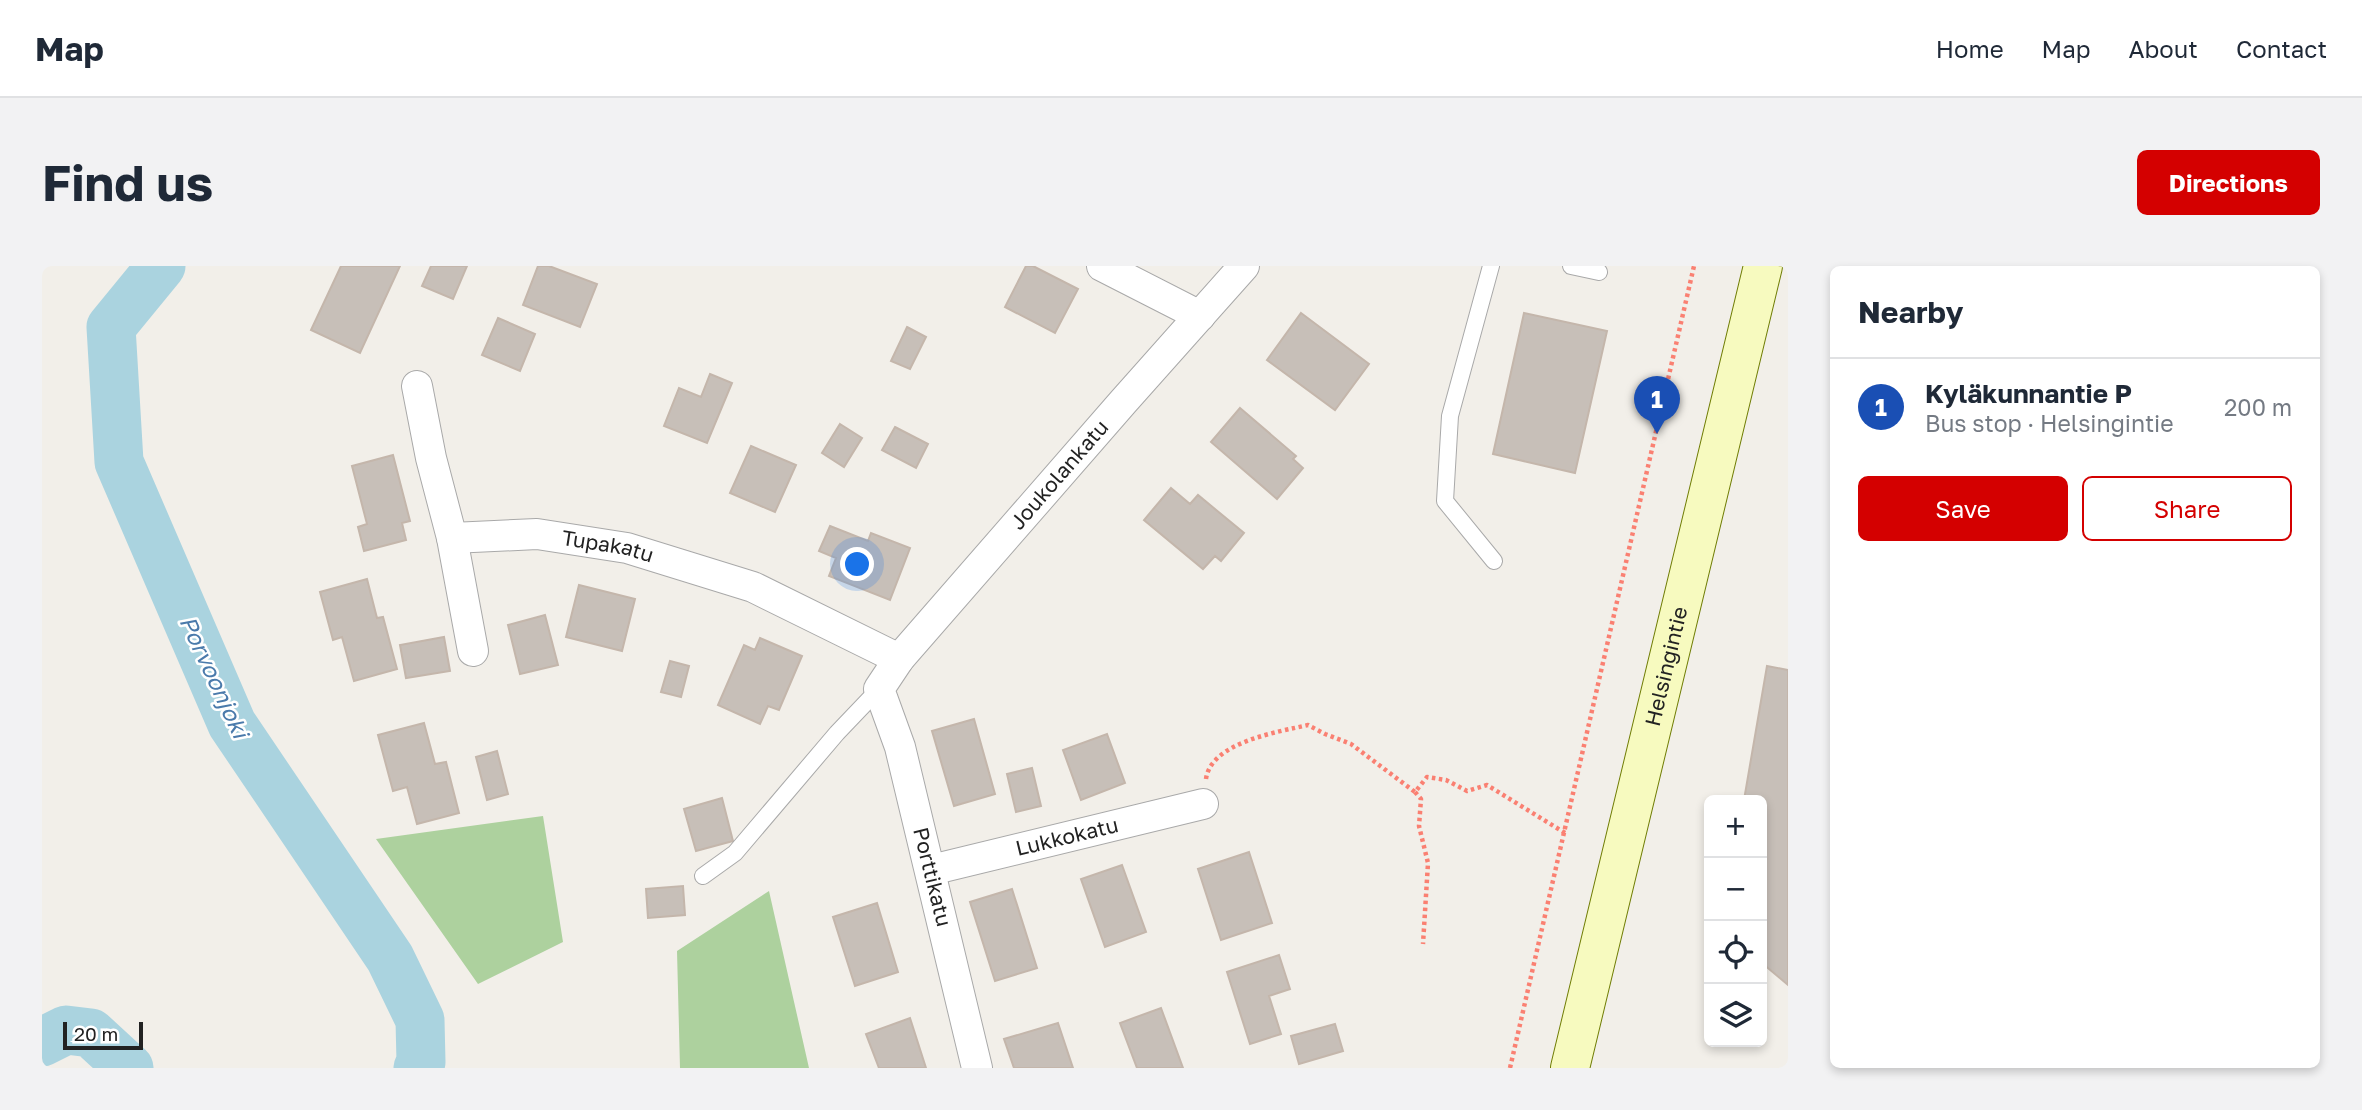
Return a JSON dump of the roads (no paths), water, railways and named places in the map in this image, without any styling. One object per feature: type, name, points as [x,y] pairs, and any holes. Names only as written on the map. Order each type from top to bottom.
[{"type":"main road","name":"Helsingintie","points":[[1570,1068],[1763,266]]},
{"type":"street","points":[[1102,266],[1200,316]]},
{"type":"street","name":"Joukolankatu","points":[[879,689],[899,659],[1244,266]]},
{"type":"street","points":[[417,386],[431,458],[452,538],[473,651]]},
{"type":"street","name":"Tupakatu","points":[[452,538],[537,534],[627,548],[753,587],[899,659]]},
{"type":"street","name":"Porttikatu","points":[[879,689],[900,747],[977,1068]]},
{"type":"street","name":"Lukkokatu","points":[[931,870],[1203,804]]},
{"type":"lane","points":[[1491,266],[1450,416],[1445,501],[1494,561]]},
{"type":"lane","points":[[1571,266],[1599,272]]},
{"type":"lane","points":[[703,876],[735,853],[837,733],[879,689]]},
{"type":"waterway","name":"Porvoonjoki","points":[[161,266],[111,327],[119,462],[232,724],[390,958],[420,1020],[421,1062],[418,1068]]},
{"type":"waterway","name":"Porvoonjoki","points":[[42,1042],[66,1030],[91,1033],[129,1068]]},
{"type":"place","name":"Kyläkunnantie P","points":[[1657,434]]}]
